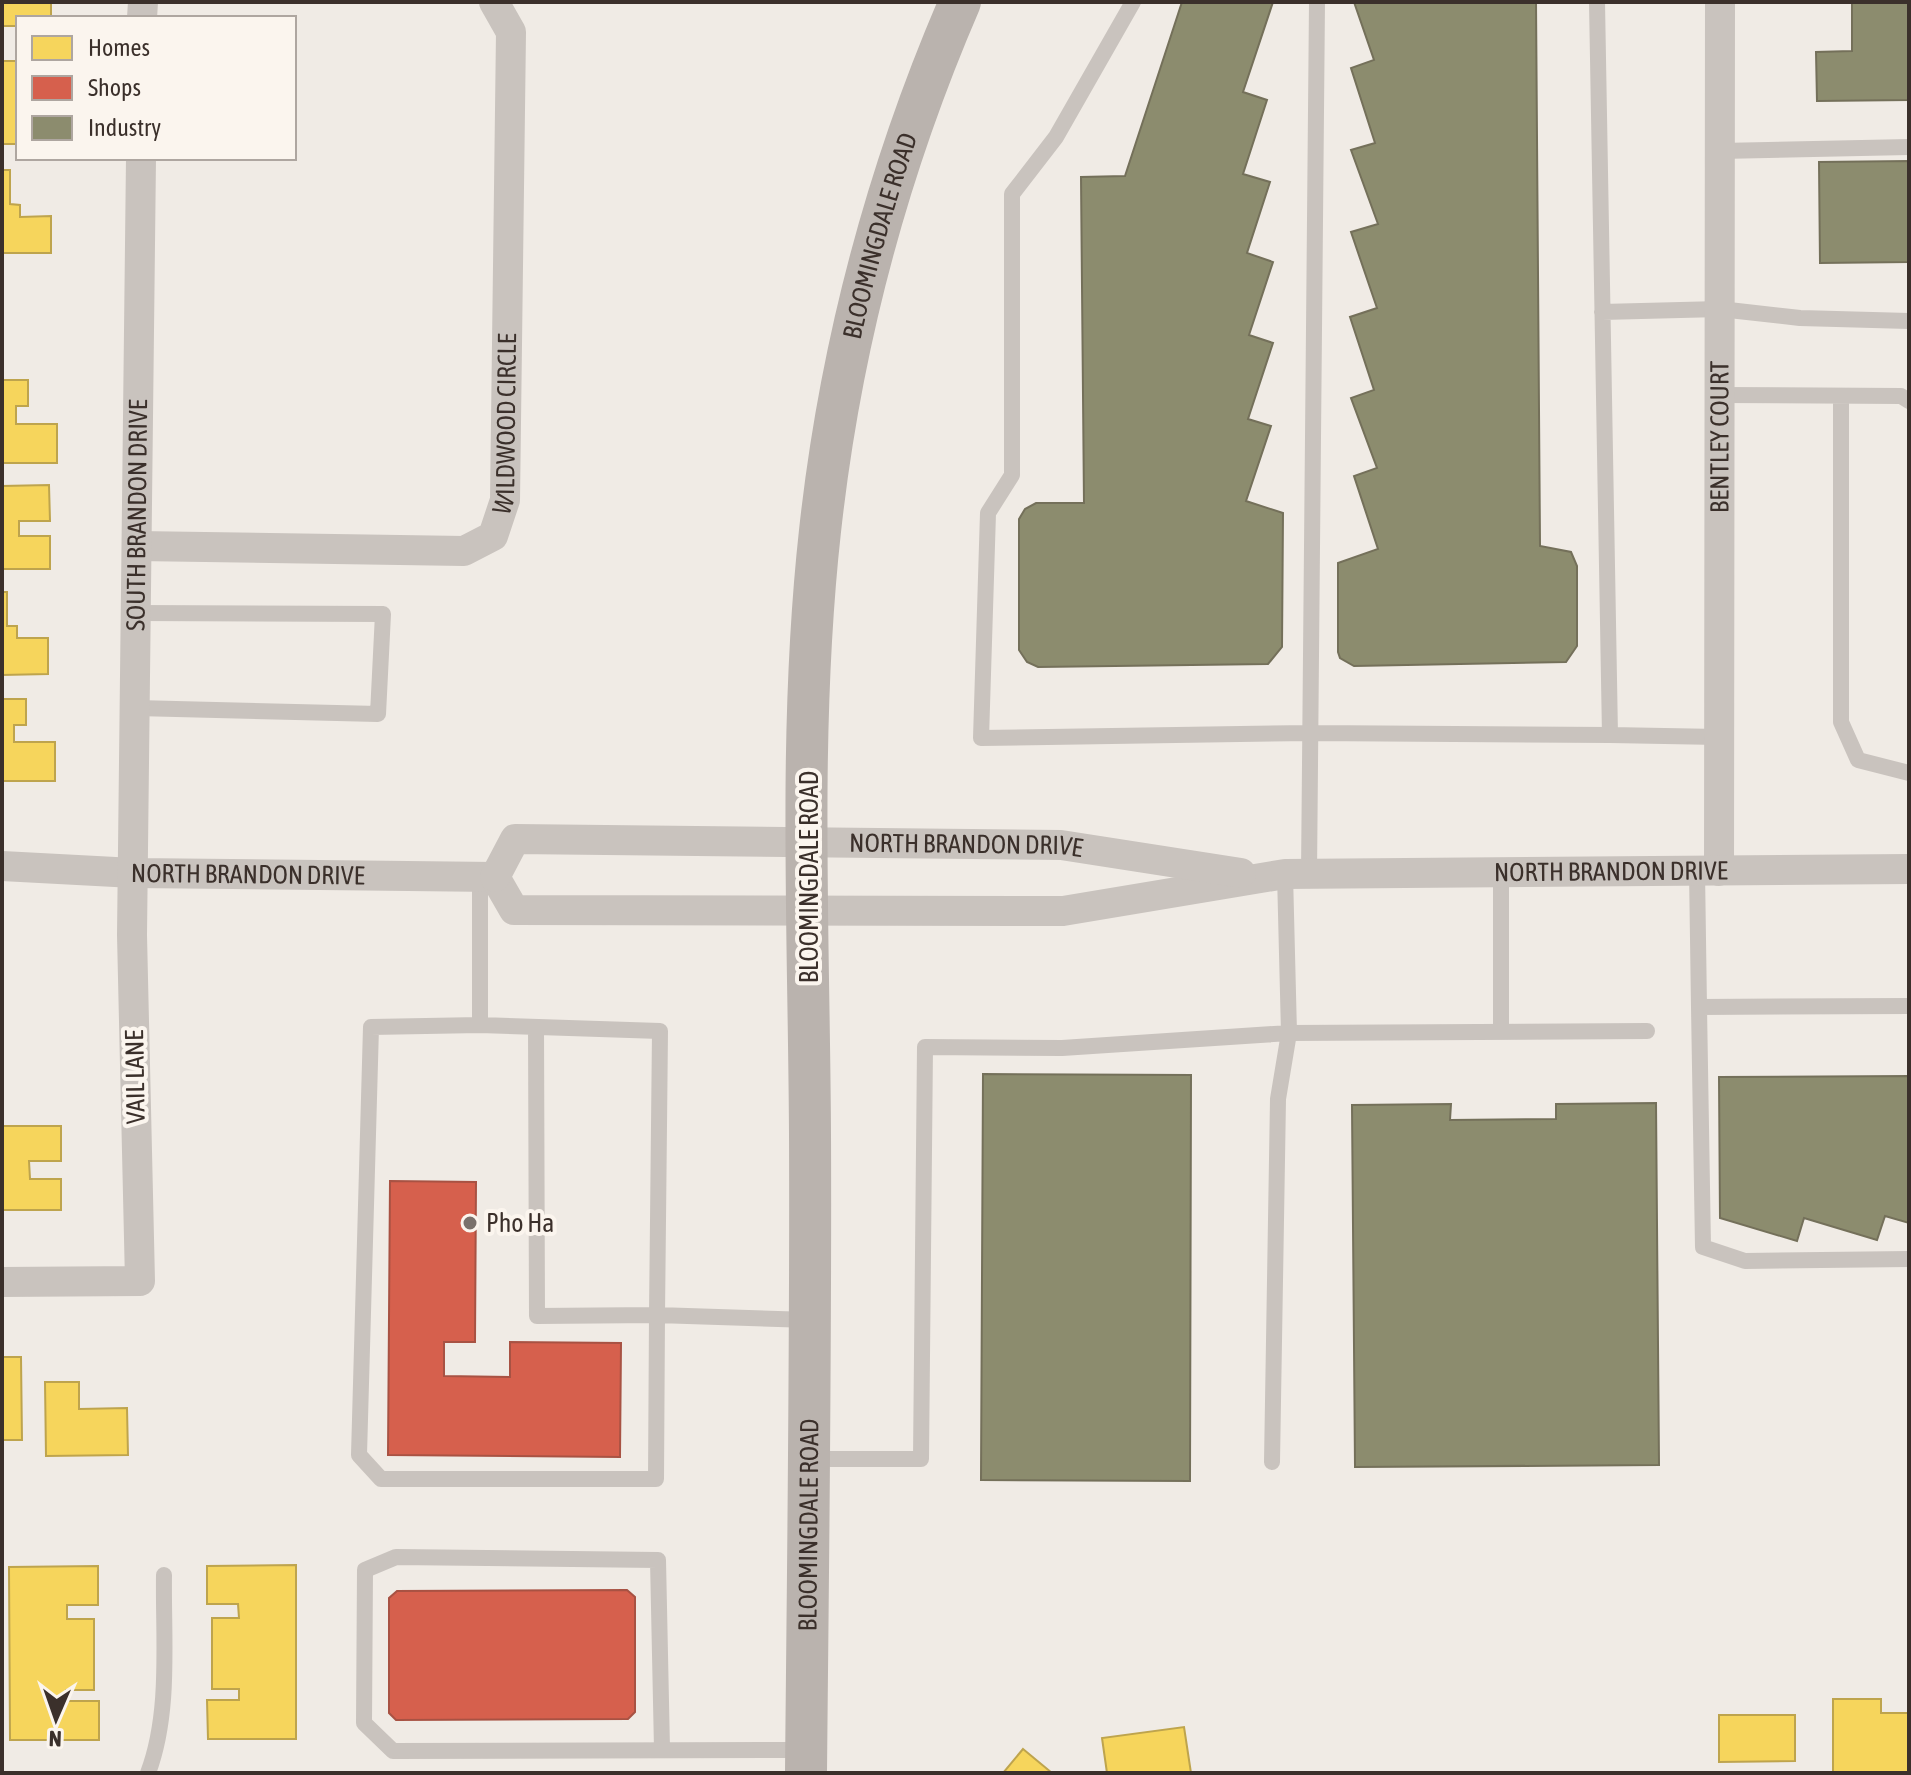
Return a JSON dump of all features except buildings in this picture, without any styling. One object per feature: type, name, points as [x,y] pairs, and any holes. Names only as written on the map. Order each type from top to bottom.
[{"type":"main road","name":"BLOOMINGDALE ROAD","points":[[806,1762],[811,1320],[808,843],[813,624],[820,530],[866,271],[894,171],[960,2]]},
{"type":"street","name":"WILDWOOD CIRCLE","points":[[137,546],[464,551],[493,536],[505,500],[511,47],[511,32],[494,2]]},
{"type":"street","name":"BENTLEY COURT","points":[[1708,871],[1719,737],[1720,2]]},
{"type":"street","name":"SOUTH BRANDON DRIVE","points":[[134,873],[141,160]]},
{"type":"street","name":"NORTH BRANDON DRIVE","points":[[488,876],[515,839],[1061,845],[1287,875]]},
{"type":"street","name":"NORTH BRANDON DRIVE","points":[[2,866],[134,873],[488,876]]},
{"type":"street","name":"NORTH BRANDON DRIVE","points":[[488,876],[514,910],[808,913],[1063,911],[1287,875],[1909,869]]},
{"type":"street","name":"VAIL LANE","points":[[2,1282],[140,1281],[132,935],[134,873]]},
{"type":"lane","points":[[1133,2],[1056,137],[1012,194],[1012,475],[988,513],[981,738],[1311,733],[1719,737]]},
{"type":"lane","points":[[1272,1462],[1278,1099],[1289,1033],[1287,875],[1311,733],[1317,2]]},
{"type":"lane","points":[[1597,2],[1610,735]]},
{"type":"lane","points":[[1720,151],[1909,147]]},
{"type":"lane","points":[[1602,312],[1720,309],[1800,318],[1909,321]]},
{"type":"lane","points":[[1720,395],[1901,396],[1909,401]]},
{"type":"lane","points":[[1841,396],[1841,722],[1858,760],[1909,773]]},
{"type":"lane","points":[[136,613],[383,614],[378,714],[136,708]]},
{"type":"lane","points":[[1708,871],[1699,1007],[1703,1247],[1745,1261],[1909,1259]]},
{"type":"lane","points":[[1501,872],[1501,1032]]},
{"type":"lane","points":[[480,1025],[488,876]]},
{"type":"lane","points":[[1699,1007],[1909,1006]]},
{"type":"lane","points":[[480,1025],[660,1031],[656,1479],[381,1479],[359,1455],[371,1027],[480,1025]]},
{"type":"lane","points":[[536,1027],[537,1316],[657,1315],[811,1320]]},
{"type":"lane","points":[[810,1459],[921,1459],[925,1047],[1062,1048],[1289,1033],[1647,1031]]},
{"type":"lane","points":[[662,1749],[658,1560],[396,1557],[365,1570],[364,1723],[393,1751],[662,1749],[806,1762]]},
{"type":"lane","points":[[148,1773],[158,1739],[162,1709],[164,1575]]},
{"type":"place","name":"Pho Ha","points":[[470,1223]]}]
